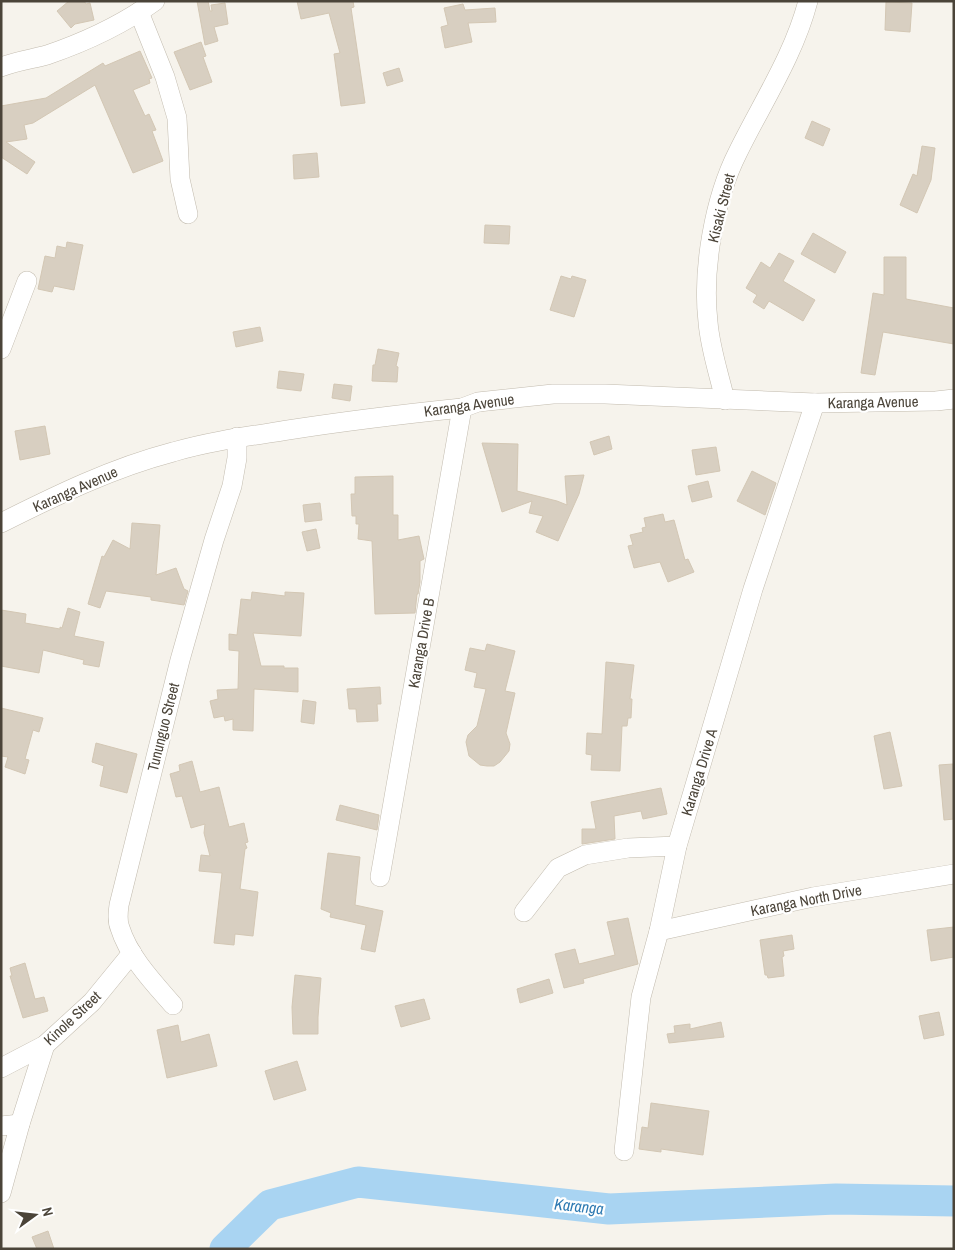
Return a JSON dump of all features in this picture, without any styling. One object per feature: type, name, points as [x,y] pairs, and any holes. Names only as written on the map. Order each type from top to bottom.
[{"type":"street","points":[[1,67],[85,41],[139,12],[155,1]]},
{"type":"street","name":"Kisaki Street","points":[[725,400],[712,348],[708,322],[707,289],[709,255],[723,184],[803,22],[808,1]]},
{"type":"street","points":[[139,12],[165,77],[176,118],[180,179],[188,214]]},
{"type":"street","points":[[1,348],[27,281]]},
{"type":"street","name":"Karanga Avenue","points":[[1,523],[77,485],[173,452],[237,438],[347,421],[462,408],[478,402],[553,394],[815,403],[954,399]]},
{"type":"street","name":"Karanga Drive A","points":[[624,1151],[641,997],[659,930],[677,846],[754,590],[815,403]]},
{"type":"street","name":"Karanga Drive B","points":[[380,877],[462,408]]},
{"type":"street","name":"Tununguo Street","points":[[173,1005],[132,953],[120,929],[118,919],[119,905],[180,660],[214,540],[232,486],[237,458],[237,438]]},
{"type":"street","points":[[524,912],[558,868],[585,855],[628,848],[677,846]]},
{"type":"street","name":"Karanga North Drive","points":[[659,930],[813,897],[954,874]]},
{"type":"street","name":"Kinole Street","points":[[1,1068],[45,1045],[92,1002],[132,953]]},
{"type":"street","points":[[1,1193],[10,1125],[45,1045]]},
{"type":"building","points":[[69,1],[90,3],[94,20],[75,24],[71,28],[57,11]]},
{"type":"building","points":[[197,1],[208,1],[210,11],[212,11],[211,5],[225,3],[228,24],[214,27],[218,41],[205,45]]},
{"type":"building","points":[[297,1],[353,1],[354,7],[351,8],[365,103],[341,106],[334,54],[340,53],[329,13],[301,19]]},
{"type":"building","points":[[886,2],[912,3],[910,32],[885,30]]},
{"type":"building","points":[[463,4],[465,10],[495,8],[496,22],[468,23],[472,42],[445,48],[441,27],[448,25],[444,8]]},
{"type":"building","points":[[201,42],[206,56],[203,57],[212,82],[190,90],[174,52]]},
{"type":"building","points":[[140,51],[152,78],[149,79],[150,83],[133,90],[145,116],[149,114],[156,130],[152,131],[163,161],[133,173],[95,85],[33,123],[24,125],[27,139],[6,142],[35,162],[27,174],[1,157],[1,106],[46,98],[103,63],[105,66]]},
{"type":"building","points":[[399,68],[403,81],[387,86],[383,73]]},
{"type":"building","points":[[812,121],[830,129],[823,146],[805,138]]},
{"type":"building","points":[[922,146],[935,148],[931,180],[917,213],[900,205],[913,174],[917,176]]},
{"type":"building","points":[[317,153],[319,177],[294,179],[293,155]]},
{"type":"building","points":[[485,225],[510,226],[509,244],[484,243]]},
{"type":"building","points":[[813,233],[846,252],[835,273],[801,254]]},
{"type":"building","points":[[67,242],[83,245],[74,290],[54,286],[52,292],[38,289],[45,256],[55,258],[57,246],[66,248]]},
{"type":"building","points":[[779,253],[794,261],[783,281],[815,300],[803,321],[769,301],[764,309],[753,302],[757,295],[746,288],[761,262],[770,268]]},
{"type":"building","points":[[884,257],[906,257],[906,299],[954,308],[954,344],[883,332],[875,375],[861,373],[873,293],[884,295]]},
{"type":"building","points":[[561,276],[571,279],[572,276],[586,280],[574,317],[550,310]]},
{"type":"building","points":[[260,327],[263,341],[236,347],[233,332]]},
{"type":"building","points":[[378,349],[399,353],[396,366],[398,367],[397,382],[372,381],[373,365],[375,365]]},
{"type":"building","points":[[279,371],[304,374],[301,391],[277,388]]},
{"type":"building","points":[[334,384],[352,386],[350,401],[332,398]]},
{"type":"building","points":[[45,426],[50,454],[20,460],[15,431]]},
{"type":"building","points":[[609,436],[612,449],[594,455],[590,442]]},
{"type":"building","points":[[482,443],[518,444],[517,491],[567,505],[565,476],[584,475],[579,494],[558,541],[536,532],[543,516],[529,513],[532,501],[502,512]]},
{"type":"building","points":[[716,447],[720,471],[696,475],[692,450]]},
{"type":"building","points":[[752,471],[776,483],[765,515],[737,501]]},
{"type":"building","points":[[393,476],[393,515],[398,515],[398,540],[419,536],[424,559],[420,561],[420,582],[415,613],[375,614],[372,541],[358,539],[359,524],[356,524],[356,516],[352,516],[351,494],[355,494],[355,477]]},
{"type":"building","points":[[708,481],[712,497],[692,502],[688,486]]},
{"type":"building","points":[[320,503],[322,520],[305,522],[303,505]]},
{"type":"building","points":[[663,514],[665,522],[674,520],[685,560],[688,559],[694,572],[668,582],[660,562],[634,568],[628,546],[633,545],[630,535],[643,532],[642,528],[646,527],[644,518]]},
{"type":"building","points":[[132,523],[160,525],[156,575],[176,568],[184,589],[188,591],[184,605],[151,600],[151,597],[106,591],[100,608],[88,604],[102,556],[104,557],[113,540],[130,549]]},
{"type":"building","points":[[316,529],[320,548],[307,551],[302,532]]},
{"type":"building","points":[[252,592],[285,596],[285,592],[304,593],[301,636],[253,633],[261,666],[298,668],[298,692],[254,689],[253,731],[233,730],[233,719],[225,721],[224,716],[214,718],[210,701],[218,699],[217,690],[238,689],[239,651],[229,650],[229,634],[237,635],[241,599],[251,600]]},
{"type":"building","points":[[68,608],[80,612],[74,636],[104,642],[99,667],[83,664],[84,660],[43,650],[39,673],[1,666],[1,610],[26,614],[25,623],[60,629],[60,627],[62,628]]},
{"type":"building","points":[[487,644],[515,651],[505,691],[515,693],[506,733],[510,744],[509,751],[494,766],[480,765],[469,756],[466,742],[468,735],[477,726],[486,689],[474,687],[477,673],[465,670],[470,648],[485,651]]},
{"type":"building","points":[[606,662],[634,665],[630,699],[632,699],[631,718],[628,718],[627,726],[622,726],[620,771],[591,770],[592,755],[586,754],[587,733],[602,734]]},
{"type":"building","points":[[380,687],[381,704],[377,704],[378,721],[357,722],[356,709],[349,709],[347,689]]},
{"type":"building","points":[[303,700],[316,702],[314,724],[301,722]]},
{"type":"building","points":[[1,708],[43,718],[39,732],[33,730],[25,759],[29,760],[25,774],[5,767],[8,757],[1,756]]},
{"type":"building","points":[[890,732],[902,786],[884,789],[874,736]]},
{"type":"building","points":[[96,743],[137,754],[127,793],[100,786],[104,766],[92,762]]},
{"type":"building","points":[[192,761],[200,792],[219,787],[229,827],[244,823],[248,842],[245,843],[247,848],[245,849],[240,889],[258,892],[253,936],[235,934],[234,945],[214,943],[222,873],[199,871],[201,855],[210,856],[204,833],[205,824],[191,828],[182,796],[176,797],[170,774],[180,771],[179,765]]},
{"type":"building","points":[[953,764],[954,819],[944,820],[939,765]]},
{"type":"building","points":[[661,788],[667,814],[643,819],[641,811],[614,816],[615,839],[582,844],[582,829],[596,829],[591,802]]},
{"type":"building","points":[[340,805],[379,815],[377,830],[336,820]]},
{"type":"building","points":[[328,853],[360,857],[355,905],[383,911],[375,952],[361,949],[366,925],[330,917],[331,913],[321,909]]},
{"type":"building","points":[[628,918],[638,964],[583,979],[584,983],[564,988],[555,954],[575,949],[579,964],[615,955],[607,922]]},
{"type":"building","points":[[954,927],[954,957],[931,961],[927,930]]},
{"type":"building","points":[[792,935],[794,949],[783,951],[784,976],[768,978],[765,975],[760,940]]},
{"type":"building","points":[[25,963],[35,999],[44,997],[48,1011],[23,1018],[10,976],[12,976],[10,968]]},
{"type":"building","points":[[295,975],[321,978],[318,1034],[293,1034],[292,1007]]},
{"type":"building","points":[[549,979],[553,993],[520,1003],[517,989]]},
{"type":"building","points":[[424,999],[430,1019],[401,1027],[395,1006]]},
{"type":"building","points":[[939,1012],[944,1035],[924,1039],[919,1016]]},
{"type":"building","points":[[721,1022],[724,1037],[669,1043],[667,1034],[675,1033],[674,1026],[690,1024],[690,1029]]},
{"type":"building","points":[[178,1025],[181,1042],[209,1034],[217,1066],[167,1078],[157,1030]]},
{"type":"building","points":[[297,1061],[306,1090],[274,1100],[265,1071]]},
{"type":"building","points":[[651,1103],[709,1111],[703,1155],[661,1149],[661,1152],[639,1149],[642,1127],[648,1128]]},
{"type":"building","points":[[48,1231],[54,1249],[37,1249],[32,1237]]},
{"type":"waterway","name":"Karanga","points":[[225,1249],[270,1205],[358,1182],[609,1209],[836,1199],[954,1201]]}]
